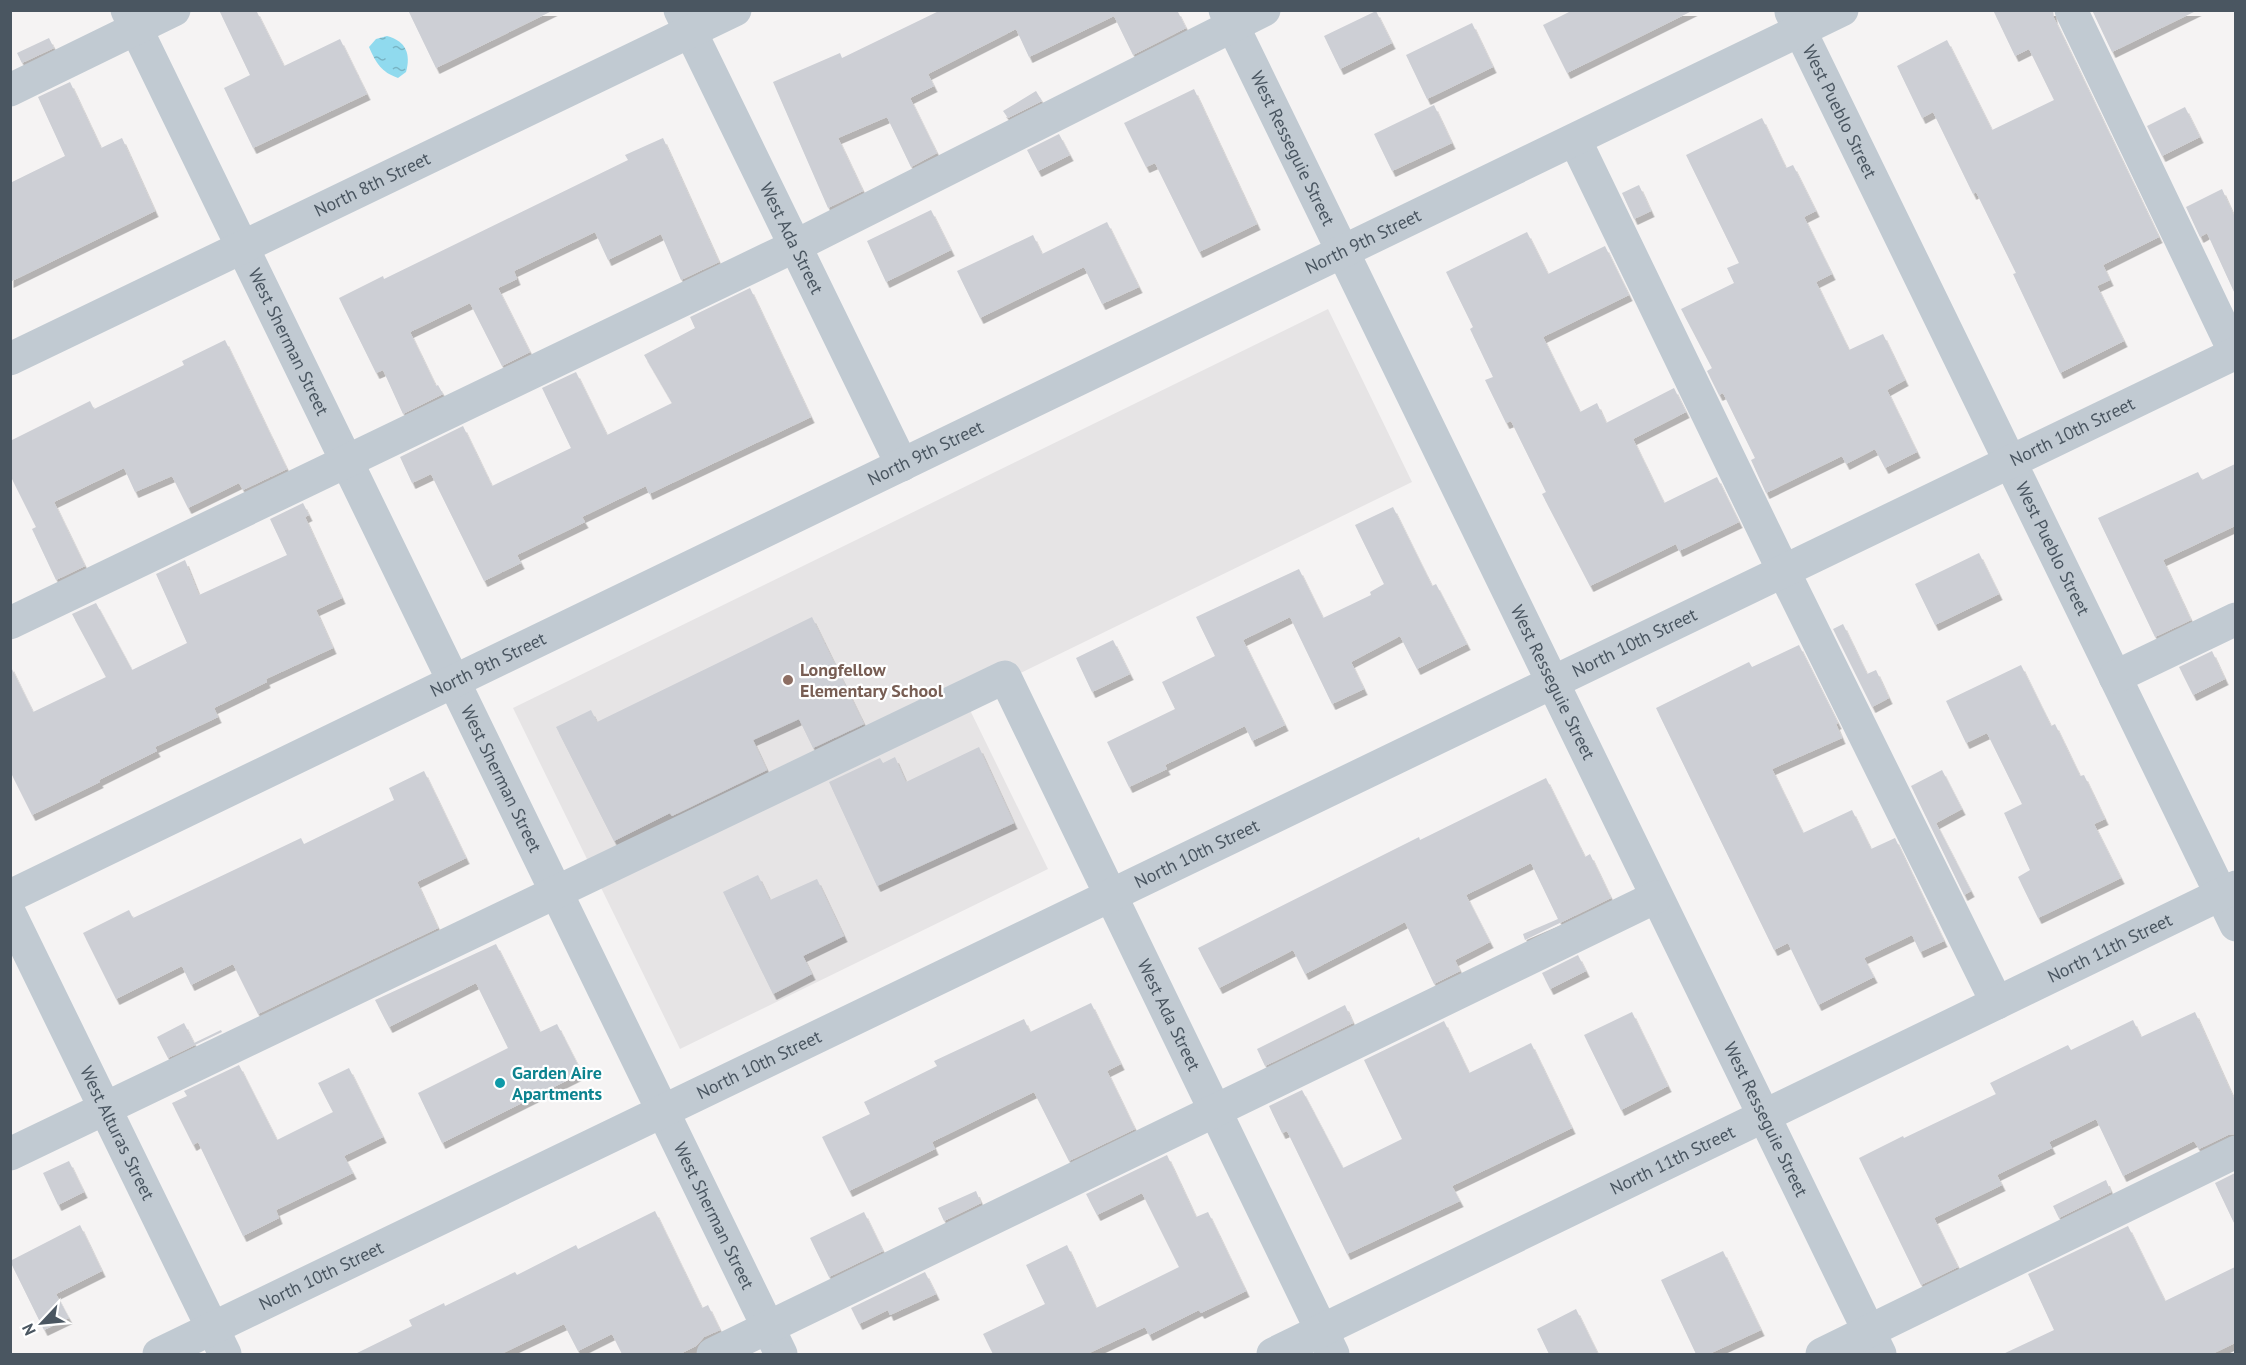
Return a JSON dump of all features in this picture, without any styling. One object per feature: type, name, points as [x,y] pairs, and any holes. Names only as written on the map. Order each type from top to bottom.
[{"type":"street","points":[[10,90],[132,20],[174,10]]},
{"type":"street","name":"North 8th Street","points":[[10,359],[242,247],[686,21],[735,10]]},
{"type":"street","points":[[10,623],[795,246],[1229,18],[1264,10]]},
{"type":"street","name":"North 9th Street","points":[[10,896],[1575,140],[1795,21],[1842,10]]},
{"type":"street","points":[[2071,10],[2235,353]]},
{"type":"street","name":"West Resseguie Street","points":[[1229,18],[1874,1343]]},
{"type":"street","name":"West Sherman Street","points":[[132,20],[774,1341]]},
{"type":"street","name":"West Ada Street","points":[[686,21],[902,465]]},
{"type":"street","name":"West Pueblo Street","points":[[1795,21],[2115,677],[2228,891],[2235,925]]},
{"type":"street","points":[[1575,140],[1783,570],[1997,1003]]},
{"type":"street","name":"North 10th Street","points":[[159,1354],[219,1342],[662,1112],[2235,353]]},
{"type":"street","points":[[2115,677],[2235,619]]},
{"type":"street","name":"West Ada Street","points":[[555,893],[1005,677],[1328,1342]]},
{"type":"street","name":"North 11th Street","points":[[1272,1354],[1328,1342],[1764,1117],[2228,891]]},
{"type":"street","points":[[10,1154],[555,893]]},
{"type":"street","points":[[713,1354],[774,1341],[1215,1111],[1656,897]]},
{"type":"street","name":"West Alturas Street","points":[[10,914],[219,1342]]},
{"type":"street","points":[[1822,1354],[1874,1343],[2235,1152]]},
{"type":"shaded area","name":"Longfellow Elementary School","points":[[1328,309],[1412,482],[965,700],[1048,869],[680,1049],[513,708]]},
{"type":"water","points":[[387,36],[399,41],[406,49],[408,59],[406,72],[398,78],[387,73],[380,66],[369,47],[376,39]]},
{"type":"building","points":[[219,10],[256,10],[284,66],[340,39],[367,94],[253,148],[224,88],[250,75]]},
{"type":"building","points":[[408,10],[554,10],[436,68]]},
{"type":"building","points":[[941,10],[1177,10],[1186,28],[1133,55],[1114,16],[1029,57],[1016,29],[928,74],[934,86],[910,98],[937,153],[911,167],[887,117],[838,138],[863,191],[828,208],[773,82],[840,53],[842,58]]},
{"type":"building","points":[[1573,10],[1694,10],[1567,73],[1543,25]]},
{"type":"building","points":[[1993,10],[2053,10],[2054,18],[2159,237],[2103,265],[2110,280],[2097,286],[2124,341],[2060,373],[2013,274],[2016,273],[1976,192],[1973,194],[1933,112],[1922,118],[1897,66],[1947,40],[1992,130],[2054,100],[2029,49],[2015,56]]},
{"type":"building","points":[[2092,10],[2198,10],[2112,52]]},
{"type":"building","points":[[1376,11],[1392,43],[1340,69],[1324,36]]},
{"type":"building","points":[[1472,23],[1493,67],[1427,99],[1406,55]]},
{"type":"building","points":[[49,38],[54,48],[22,63],[17,53]]},
{"type":"building","points":[[70,82],[101,148],[122,138],[155,211],[10,282],[10,183],[65,156],[38,97]]},
{"type":"building","points":[[1194,89],[1257,224],[1199,252],[1155,163],[1146,167],[1124,123]]},
{"type":"building","points":[[1036,91],[1042,101],[1008,118],[1003,111]]},
{"type":"building","points":[[1434,105],[1452,143],[1392,171],[1374,134]]},
{"type":"building","points":[[2185,107],[2200,137],[2162,156],[2147,126]]},
{"type":"building","points":[[1762,118],[1786,168],[1793,165],[1816,211],[1804,217],[1832,274],[1816,282],[1849,350],[1883,334],[1905,380],[1887,390],[1917,452],[1885,468],[1875,449],[1846,464],[1842,456],[1766,493],[1751,460],[1755,458],[1723,393],[1719,395],[1707,371],[1712,368],[1681,309],[1734,283],[1727,268],[1739,263],[1686,155]]},
{"type":"building","points":[[1059,134],[1070,155],[1038,171],[1027,150]]},
{"type":"building","points":[[663,138],[719,262],[681,280],[661,234],[608,260],[595,232],[514,271],[517,279],[498,288],[530,352],[502,366],[470,303],[410,332],[436,386],[438,385],[443,394],[403,414],[383,370],[376,373],[339,298],[383,276],[384,279],[628,160],[625,155]]},
{"type":"building","points":[[1639,185],[1651,211],[1634,219],[1622,193]]},
{"type":"building","points":[[2222,189],[2235,218],[2235,294],[2207,233],[2200,237],[2186,207]]},
{"type":"building","points":[[931,210],[951,250],[886,282],[867,241]]},
{"type":"building","points":[[1107,222],[1139,287],[1102,304],[1084,267],[980,318],[957,271],[1033,235],[1042,254]]},
{"type":"building","points":[[1527,232],[1548,274],[1605,246],[1629,295],[1543,337],[1580,412],[1597,403],[1606,423],[1674,388],[1686,412],[1633,439],[1664,503],[1717,477],[1739,522],[1679,551],[1676,544],[1590,586],[1542,494],[1546,492],[1511,421],[1506,423],[1485,380],[1493,377],[1470,329],[1473,327],[1446,272]]},
{"type":"building","points":[[750,288],[811,417],[649,494],[646,486],[582,517],[585,522],[517,555],[521,563],[484,581],[431,474],[412,483],[400,457],[463,426],[492,486],[571,448],[542,388],[576,372],[607,435],[672,403],[644,355],[695,328],[690,317]]},
{"type":"building","points":[[225,340],[287,469],[243,490],[239,483],[188,508],[172,476],[135,492],[124,468],[54,502],[85,566],[56,580],[32,529],[36,527],[10,475],[10,441],[90,401],[94,409],[184,365],[182,361]]},
{"type":"building","points":[[2235,464],[2235,526],[2163,560],[2191,620],[2155,637],[2098,518],[2198,472],[2202,480]]},
{"type":"building","points":[[303,503],[309,515],[305,517],[342,598],[316,610],[333,648],[266,679],[267,682],[214,708],[218,717],[155,747],[157,751],[32,815],[10,771],[10,665],[33,712],[106,677],[72,614],[96,603],[132,670],[187,643],[156,574],[185,560],[199,595],[287,555],[270,519]]},
{"type":"building","points":[[1393,507],[1432,586],[1436,584],[1467,644],[1417,669],[1400,636],[1351,662],[1364,689],[1332,704],[1290,617],[1243,640],[1285,725],[1252,741],[1245,726],[1165,765],[1167,769],[1129,787],[1107,742],[1175,709],[1162,682],[1215,656],[1196,617],[1299,569],[1323,618],[1371,595],[1370,592],[1384,584],[1355,525]]},
{"type":"building","points":[[1979,553],[1999,594],[1935,625],[1915,584]]},
{"type":"building","points":[[812,617],[864,724],[813,748],[799,719],[753,740],[767,770],[672,816],[670,813],[614,841],[556,727],[591,710],[597,722]]},
{"type":"building","points":[[1843,624],[1867,674],[1876,670],[1889,698],[1872,707],[1833,629]]},
{"type":"building","points":[[1113,640],[1130,674],[1092,692],[1076,658]]},
{"type":"building","points":[[1799,645],[1838,723],[1836,724],[1842,738],[1772,769],[1803,833],[1852,810],[1871,849],[1895,838],[1944,941],[1920,952],[1912,935],[1864,958],[1874,977],[1818,1005],[1788,943],[1774,950],[1656,708],[1749,662],[1752,667]]},
{"type":"building","points":[[2212,651],[2225,679],[2193,695],[2179,667]]},
{"type":"building","points":[[2021,665],[2051,726],[2055,724],[2080,776],[2084,775],[2105,819],[2094,824],[2121,878],[2038,918],[2018,877],[2030,870],[2004,813],[2022,804],[1987,733],[1966,743],[1946,701]]},
{"type":"building","points":[[979,747],[1014,823],[877,886],[829,782],[880,758],[883,763],[895,757],[906,782]]},
{"type":"building","points":[[1942,770],[1962,809],[1936,823],[1971,891],[1964,895],[1911,786]]},
{"type":"building","points":[[424,771],[466,858],[417,882],[438,928],[258,1014],[233,964],[191,985],[182,966],[116,999],[83,933],[129,910],[133,918],[301,838],[304,844],[394,800],[389,788]]},
{"type":"building","points":[[1546,778],[1585,857],[1590,854],[1611,898],[1525,940],[1523,934],[1558,919],[1531,863],[1466,895],[1490,942],[1455,960],[1460,971],[1434,984],[1405,922],[1305,974],[1293,950],[1219,988],[1198,948],[1419,837],[1420,840]]},
{"type":"building","points":[[758,875],[770,900],[817,879],[844,936],[803,956],[812,974],[773,994],[723,892]]},
{"type":"building","points":[[496,944],[540,1032],[557,1024],[582,1073],[442,1143],[418,1093],[508,1048],[476,983],[389,1027],[375,1000]]},
{"type":"building","points":[[1578,955],[1586,971],[1550,989],[1542,973]]},
{"type":"building","points":[[1091,1003],[1121,1064],[1107,1071],[1135,1129],[1069,1161],[1034,1092],[932,1142],[935,1149],[849,1191],[822,1137],[870,1114],[864,1102],[937,1066],[934,1061],[1024,1019],[1030,1032]]},
{"type":"building","points":[[1345,1005],[1353,1023],[1265,1066],[1257,1049]]},
{"type":"building","points":[[1632,1012],[1668,1086],[1621,1110],[1584,1035]]},
{"type":"building","points":[[2195,1012],[2235,1101],[2235,1134],[2199,1149],[2194,1141],[2123,1176],[2096,1119],[2049,1142],[2052,1148],[1997,1175],[2002,1185],[1934,1218],[1958,1267],[1921,1285],[1859,1158],[1996,1094],[1990,1083],[2068,1045],[2071,1050],[2133,1020],[2141,1037]]},
{"type":"building","points":[[1444,1021],[1469,1073],[1531,1043],[1572,1128],[1452,1186],[1460,1201],[1347,1254],[1287,1131],[1282,1133],[1269,1106],[1302,1090],[1343,1168],[1402,1139],[1364,1060]]},
{"type":"building","points":[[184,1023],[194,1043],[221,1030],[222,1032],[168,1058],[157,1037]]},
{"type":"building","points":[[239,1065],[277,1140],[333,1112],[318,1083],[349,1068],[383,1137],[344,1156],[353,1173],[276,1210],[279,1218],[243,1236],[198,1142],[193,1145],[172,1103],[187,1096],[184,1091]]},
{"type":"building","points":[[1167,1155],[1196,1217],[1208,1212],[1246,1291],[1201,1313],[1199,1310],[1149,1335],[1145,1327],[1087,1354],[993,1354],[983,1334],[1045,1304],[1026,1265],[1067,1245],[1096,1308],[1179,1267],[1142,1193],[1097,1215],[1086,1194]]},
{"type":"building","points":[[69,1161],[84,1192],[58,1205],[43,1173]]},
{"type":"building","points":[[2235,1173],[2235,1225],[2215,1183]]},
{"type":"building","points":[[2106,1180],[2111,1192],[2059,1218],[2053,1206]]},
{"type":"building","points":[[976,1191],[981,1203],[944,1221],[938,1208]]},
{"type":"building","points":[[655,1211],[702,1308],[708,1305],[720,1330],[704,1337],[696,1346],[680,1354],[622,1354],[612,1334],[578,1351],[564,1324],[501,1354],[355,1354],[412,1326],[409,1320],[444,1303],[445,1306],[515,1272],[517,1275],[576,1245],[578,1249]]},
{"type":"building","points":[[864,1212],[883,1251],[829,1277],[810,1238]]},
{"type":"building","points":[[80,1225],[102,1271],[56,1294],[69,1318],[44,1330],[10,1261]]},
{"type":"building","points":[[2128,1226],[2165,1301],[2235,1267],[2235,1343],[2212,1354],[2003,1354],[2054,1330],[2028,1274]]},
{"type":"building","points":[[1723,1251],[1761,1330],[1709,1354],[1696,1354],[1661,1280]]},
{"type":"building","points":[[925,1272],[936,1294],[890,1315],[888,1310],[859,1324],[851,1308]]},
{"type":"building","points":[[1576,1309],[1598,1354],[1549,1354],[1537,1329]]},
{"type":"place","name":"Longfellow Elementary School","points":[[788,680]]},
{"type":"place","name":"Garden Aire Apartments","points":[[500,1083]]}]
